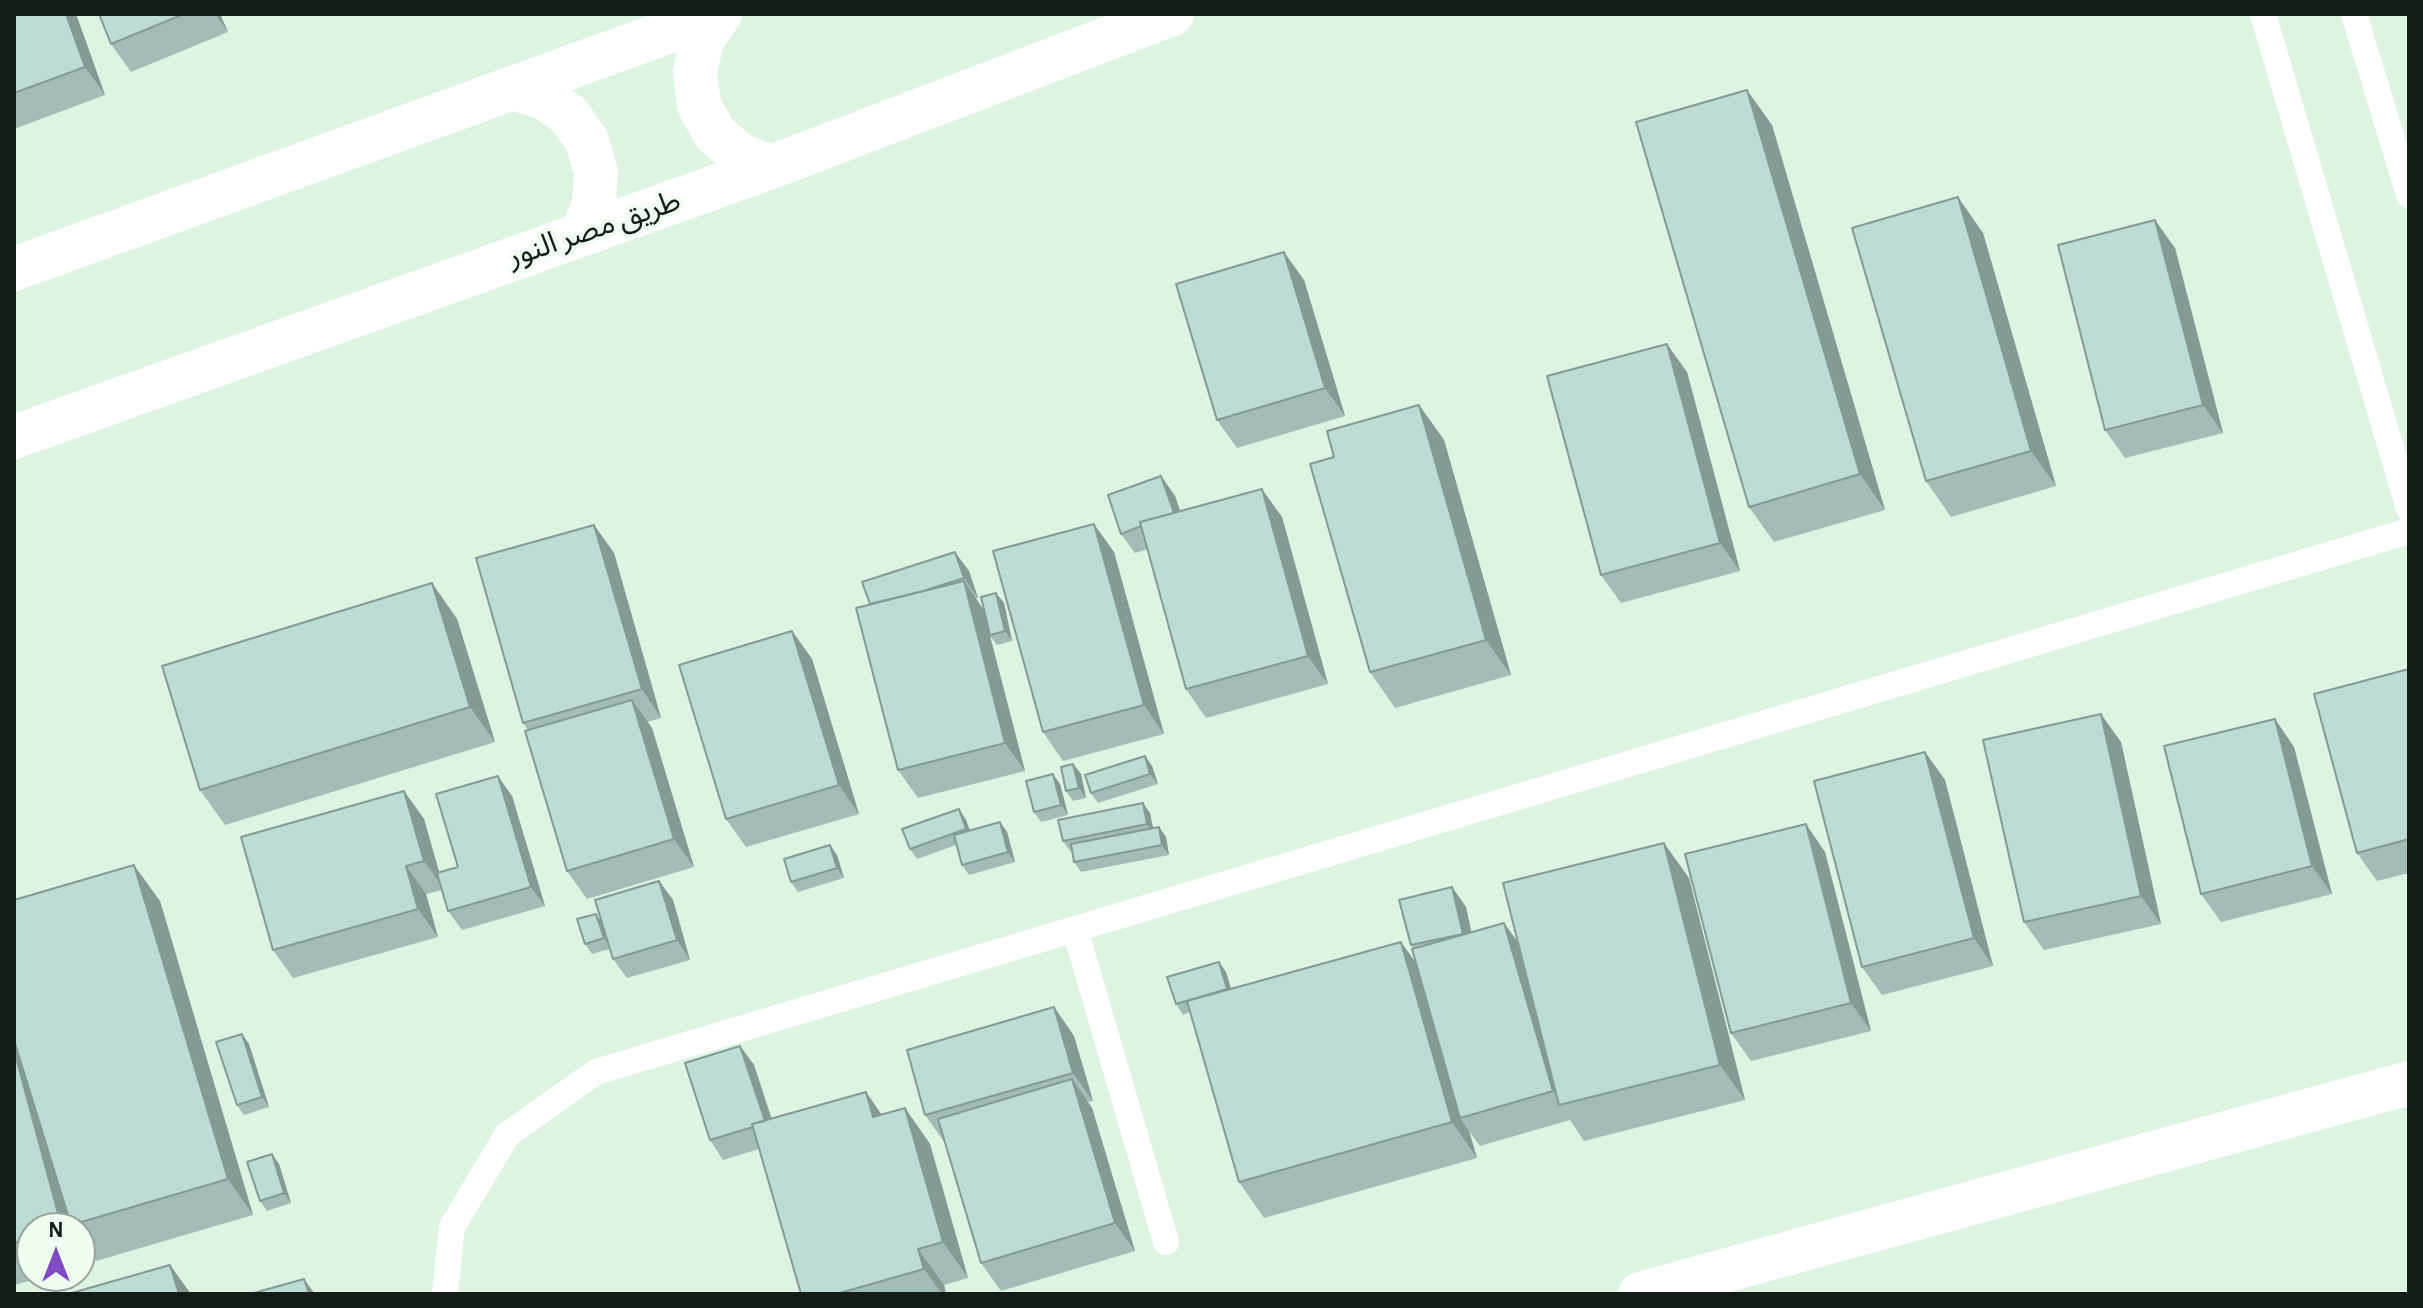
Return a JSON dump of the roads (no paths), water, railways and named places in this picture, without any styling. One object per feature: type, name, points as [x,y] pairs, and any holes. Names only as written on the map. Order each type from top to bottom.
[{"type":"street","points":[[14,269],[718,14]]},
{"type":"street","points":[[718,14],[702,40],[695,72],[699,105],[715,134],[740,155],[771,167]]},
{"type":"street","name":"طريق مصر النور","points":[[14,437],[771,167],[1172,14]]},
{"type":"street","points":[[512,88],[543,97],[569,115],[587,141],[596,172],[594,204],[582,233]]},
{"type":"street","points":[[1660,1291],[2409,1083]]},
{"type":"lane","points":[[2263,14],[2409,509]]},
{"type":"lane","points":[[2354,14],[2409,195]]},
{"type":"lane","points":[[445,1294],[452,1227],[507,1135],[596,1072],[2409,531]]},
{"type":"lane","points":[[1075,929],[1166,1242]]}]
